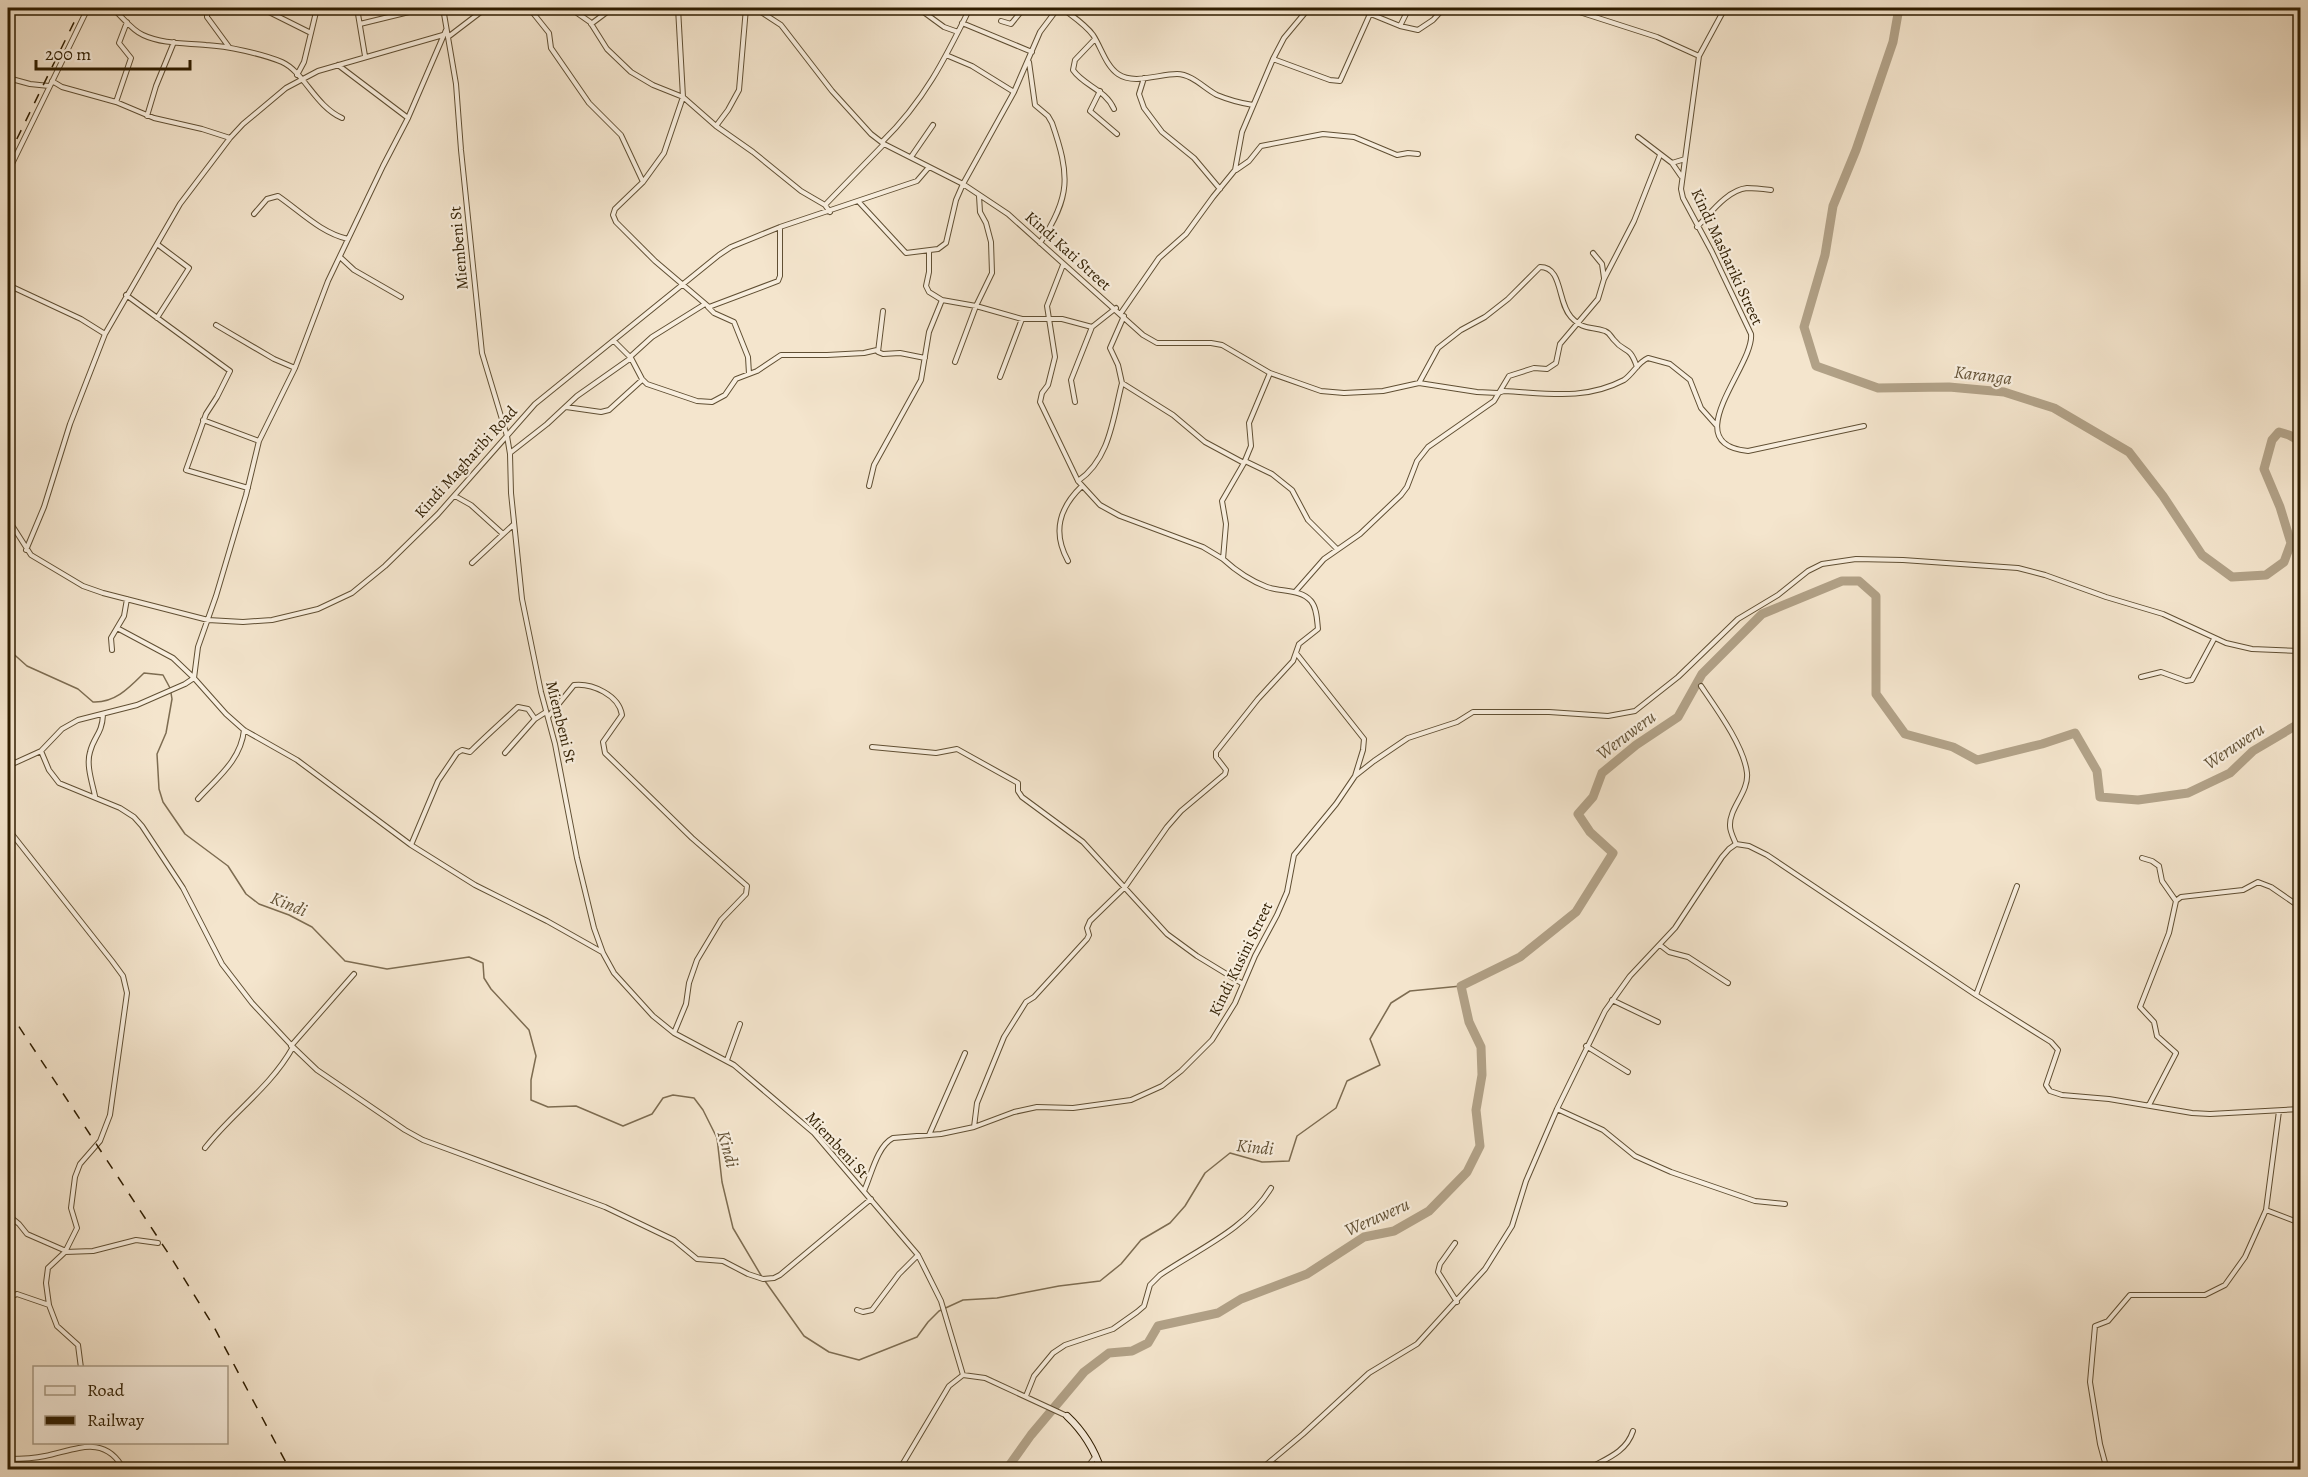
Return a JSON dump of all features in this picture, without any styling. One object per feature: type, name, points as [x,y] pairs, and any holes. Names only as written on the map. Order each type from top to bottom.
[{"type":"street","points":[[8,172],[88,8]]},
{"type":"street","points":[[112,8],[134,30],[144,36],[229,48],[284,63],[330,112],[342,118]]},
{"type":"street","points":[[207,8],[207,17],[229,48]]},
{"type":"street","points":[[261,8],[311,33]]},
{"type":"street","points":[[297,75],[304,62],[317,8]]},
{"type":"street","points":[[357,8],[365,57]]},
{"type":"street","name":"Miembeni St","points":[[443,8],[456,84],[482,353],[507,436],[510,454],[522,600],[577,858],[594,928],[603,953],[614,973],[653,1016],[674,1033],[727,1060],[814,1133],[864,1191],[918,1255],[941,1301],[963,1375]]},
{"type":"street","points":[[26,550],[44,507],[70,424],[105,334],[180,204],[230,138],[286,88],[301,80],[337,64],[446,34],[486,8]]},
{"type":"street","points":[[529,8],[549,33],[551,48],[589,103],[621,135],[643,182]]},
{"type":"street","points":[[570,8],[591,24],[607,49],[632,72],[652,85],[682,97],[716,126],[830,212]]},
{"type":"street","points":[[591,24],[607,12],[607,8]]},
{"type":"street","points":[[678,8],[682,97],[664,153],[643,182],[615,209],[614,218],[655,261],[682,282],[714,314],[735,322],[748,357],[749,374]]},
{"type":"street","points":[[716,126],[740,90],[746,8]]},
{"type":"street","name":"Kindi Kati Street","points":[[755,8],[781,25],[799,51],[871,134],[883,143],[963,184],[1008,213],[1063,265],[1116,308],[1143,335],[1157,343],[1222,345],[1270,373],[1321,391],[1344,393],[1383,391],[1419,383]]},
{"type":"street","points":[[918,8],[944,27],[958,32]]},
{"type":"street","points":[[825,206],[908,117],[946,55],[970,8]]},
{"type":"street","points":[[1001,21],[1011,24],[1024,8]]},
{"type":"street","points":[[1050,8],[1058,9],[1081,23],[1095,39],[1117,73],[1123,76],[1144,78],[1178,74],[1192,79],[1222,97],[1253,105]]},
{"type":"street","points":[[1235,170],[1239,141],[1274,59],[1284,38],[1309,8]]},
{"type":"street","points":[[1356,8],[1400,26],[1418,30],[1433,20],[1443,8]]},
{"type":"street","points":[[1400,26],[1409,8]]},
{"type":"street","points":[[1567,8],[1657,38],[1699,56]]},
{"type":"street","name":"Kindi Mashariki Street","points":[[1717,426],[1726,395],[1752,339],[1732,292],[1683,198],[1682,177],[1699,56],[1725,8]]},
{"type":"street","points":[[858,201],[903,251],[929,252],[946,243],[956,200],[963,184],[1014,92],[1043,26],[1058,9]]},
{"type":"street","points":[[360,24],[409,12]]},
{"type":"street","points":[[1274,59],[1330,80],[1340,81],[1370,14]]},
{"type":"street","points":[[116,102],[131,58],[119,43],[127,22]]},
{"type":"street","points":[[962,23],[1032,52]]},
{"type":"street","points":[[195,678],[198,647],[248,488],[259,441],[295,368],[328,281],[408,118],[446,34]]},
{"type":"street","points":[[1095,39],[1076,60],[1073,70],[1079,77],[1100,91],[1111,102],[1114,109]]},
{"type":"street","points":[[147,116],[156,86],[174,42]]},
{"type":"street","points":[[946,55],[972,66],[1014,92]]},
{"type":"street","points":[[1029,60],[1035,105],[1048,116],[1052,123],[1065,177],[1061,208],[1040,243]]},
{"type":"street","points":[[337,64],[408,118]]},
{"type":"street","points":[[8,78],[30,84],[51,83],[116,102],[147,116],[230,138]]},
{"type":"street","points":[[1144,78],[1139,94],[1144,108],[1162,132],[1194,158],[1220,189]]},
{"type":"street","points":[[1100,91],[1090,111],[1117,134]]},
{"type":"street","points":[[911,157],[933,125]]},
{"type":"street","points":[[1078,482],[1092,469],[1104,452],[1122,383],[1118,365],[1110,348],[1123,315],[1159,258],[1186,234],[1235,170],[1249,160],[1261,146],[1323,134],[1354,137],[1397,156],[1407,153],[1418,154]]},
{"type":"street","points":[[1638,136],[1672,163],[1682,177]]},
{"type":"street","points":[[1295,592],[1324,560],[1360,534],[1401,495],[1407,487],[1417,461],[1428,447],[1494,401],[1506,379],[1513,374],[1534,368],[1547,369],[1554,366],[1559,346],[1598,299],[1604,279],[1634,221],[1660,155]]},
{"type":"street","points":[[1672,163],[1685,159]]},
{"type":"street","name":"Kindi Magharibi Road","points":[[8,519],[26,550],[47,566],[83,586],[208,620],[243,622],[272,620],[338,602],[385,566],[455,496],[535,404],[614,341],[682,282],[731,247],[780,227],[917,181],[929,166]]},
{"type":"street","points":[[1697,227],[1722,202],[1738,190],[1746,188],[1771,190]]},
{"type":"street","points":[[254,214],[267,200],[278,196],[303,216],[337,236],[348,239]]},
{"type":"street","points":[[955,362],[976,306],[991,279],[993,265],[991,242],[986,223],[980,212],[979,196]]},
{"type":"street","points":[[510,454],[652,338],[706,305],[778,281],[780,276],[780,227]]},
{"type":"street","points":[[157,244],[189,268],[157,318]]},
{"type":"street","points":[[929,252],[926,286],[929,292],[942,300],[976,306],[1022,319],[1062,319],[1092,327]]},
{"type":"street","points":[[1593,253],[1604,268],[1604,279]]},
{"type":"street","points":[[340,257],[354,270],[400,297]]},
{"type":"street","points":[[974,1127],[977,1103],[995,1057],[1024,1006],[1087,939],[1089,935],[1087,928],[1090,921],[1125,887],[1167,827],[1192,801],[1225,774],[1226,770],[1216,757],[1216,752],[1258,699],[1288,668],[1304,639],[1318,629],[1312,603],[1295,592],[1263,586],[1203,548],[1108,510],[1093,499],[1078,482],[1040,402],[1042,393],[1048,385],[1055,357],[1048,319],[1049,297],[1063,265]]},
{"type":"street","points":[[1637,367],[1630,351],[1614,341],[1610,334],[1576,323],[1565,311],[1558,282],[1553,272],[1540,267],[1509,299],[1438,348],[1419,383],[1454,390],[1498,393],[1508,391],[1557,396],[1587,393],[1624,380],[1648,358],[1663,361],[1680,370],[1694,384],[1701,408],[1717,426],[1723,441],[1730,447],[1748,451],[1864,426]]},
{"type":"street","points":[[8,285],[81,319],[105,334]]},
{"type":"street","points":[[126,295],[230,371],[221,392],[203,420],[186,470],[248,488]]},
{"type":"street","points":[[869,486],[874,465],[918,387],[932,322],[942,300]]},
{"type":"street","points":[[1076,402],[1071,380],[1092,327],[1116,308]]},
{"type":"street","points":[[878,350],[883,311]]},
{"type":"street","points":[[1000,377],[1022,319]]},
{"type":"street","points":[[216,325],[274,359],[295,368]]},
{"type":"street","points":[[614,341],[631,357],[642,379],[648,384],[697,401],[712,402],[725,395],[736,379],[757,371],[782,355],[827,355],[878,350]]},
{"type":"street","points":[[878,350],[883,354],[900,352],[925,358]]},
{"type":"street","points":[[1223,559],[1226,530],[1223,496],[1245,462],[1252,443],[1249,423],[1270,373]]},
{"type":"street","points":[[565,407],[602,412],[609,410],[642,379]]},
{"type":"street","points":[[1122,383],[1173,415],[1205,442],[1272,474],[1292,490],[1308,520],[1337,549]]},
{"type":"street","points":[[203,420],[259,441]]},
{"type":"street","points":[[1068,561],[1062,551],[1059,537],[1060,517],[1070,497],[1082,486]]},
{"type":"street","points":[[455,496],[471,505],[502,534]]},
{"type":"street","points":[[472,563],[514,524]]},
{"type":"street","name":"Kindi Kusini Street","points":[[864,1191],[887,1141],[904,1136],[929,1135],[974,1127],[1014,1112],[1036,1107],[1073,1108],[1131,1100],[1150,1093],[1181,1071],[1212,1041],[1235,1003],[1287,892],[1294,855],[1336,804],[1355,776],[1408,738],[1452,723],[1473,712],[1576,713],[1608,716],[1635,711],[1678,677],[1738,619],[1778,596],[1816,566],[1856,559],[2018,568],[2045,574],[2106,597],[2163,614],[2214,639],[2252,649],[2301,651]]},
{"type":"street","points":[[112,650],[110,642],[124,616],[127,599]]},
{"type":"street","points":[[117,628],[173,658],[195,678],[215,704],[244,730],[297,760],[411,844],[475,885],[547,921],[603,953]]},
{"type":"street","points":[[2141,677],[2158,672],[2186,681],[2193,680],[2214,639]]},
{"type":"street","points":[[1296,652],[1364,739],[1355,776]]},
{"type":"street","points":[[8,766],[41,751],[62,729],[85,717],[103,715],[159,697],[195,678]]},
{"type":"street","points":[[548,717],[574,685],[598,688],[620,706],[622,715],[603,742],[605,753],[692,838],[726,865],[747,886],[746,894],[722,920],[697,960],[689,983],[686,1004],[674,1033]]},
{"type":"street","points":[[1701,686],[1729,729],[1747,773],[1745,785],[1730,821],[1736,844]]},
{"type":"street","points":[[411,844],[438,781],[456,753],[462,750],[470,752],[518,707],[528,709],[535,719]]},
{"type":"street","points":[[505,753],[535,719],[546,712]]},
{"type":"street","points":[[95,797],[89,758],[91,748],[100,734],[103,715]]},
{"type":"street","points":[[198,799],[241,748],[244,730]]},
{"type":"street","points":[[872,747],[936,753],[956,749],[1018,783],[1018,791],[1022,797],[1083,842],[1147,914],[1179,944],[1243,984]]},
{"type":"street","points":[[41,751],[49,770],[59,783],[127,812],[142,826],[183,888],[218,957],[232,979],[292,1046],[330,1079],[423,1140],[605,1207],[674,1240],[697,1259],[723,1261],[763,1279],[780,1275],[871,1200]]},
{"type":"street","points":[[8,829],[112,961],[126,983],[127,993],[110,1115],[100,1141],[77,1170],[71,1208],[77,1228],[66,1251],[48,1268],[46,1283],[49,1305],[57,1326],[78,1345],[81,1366]]},
{"type":"street","points":[[1260,1470],[1369,1373],[1417,1344],[1485,1269],[1512,1226],[1526,1181],[1557,1109],[1586,1046],[1612,1000],[1689,909],[1722,857],[1736,844]]},
{"type":"street","points":[[1736,844],[1749,846],[1767,855],[2056,1047],[2057,1056],[2046,1085],[2050,1091],[2062,1095],[2109,1099],[2174,1111],[2210,1114],[2301,1109]]},
{"type":"street","points":[[2142,858],[2159,866],[2162,880],[2176,901]]},
{"type":"street","points":[[2149,1105],[2176,1053],[2157,1036],[2154,1022],[2140,1006],[2169,933],[2176,901],[2181,897],[2243,890],[2258,882],[2271,887],[2301,907]]},
{"type":"street","points":[[1976,995],[2017,886]]},
{"type":"street","points":[[1660,945],[1669,952],[1688,957],[1728,983]]},
{"type":"street","points":[[205,1148],[270,1082],[292,1046],[354,974]]},
{"type":"street","points":[[1612,1000],[1658,1022]]},
{"type":"street","points":[[727,1060],[740,1024]]},
{"type":"street","points":[[1586,1046],[1628,1072]]},
{"type":"street","points":[[929,1135],[965,1053]]},
{"type":"street","points":[[1557,1109],[1603,1130],[1635,1156],[1671,1172],[1755,1201],[1785,1204]]},
{"type":"street","points":[[2107,1470],[2096,1423],[2090,1382],[2096,1325],[2108,1321],[2130,1295],[2205,1295],[2221,1289],[2246,1257],[2266,1210],[2279,1111]]},
{"type":"street","points":[[1026,1396],[1034,1376],[1053,1353],[1065,1345],[1113,1329],[1141,1309],[1150,1285],[1160,1275],[1235,1228],[1250,1216],[1271,1188]]},
{"type":"street","points":[[2266,1210],[2301,1223]]},
{"type":"street","points":[[8,1215],[27,1234],[66,1251],[93,1251],[136,1240],[158,1243]]},
{"type":"street","points":[[1455,1243],[1440,1264],[1438,1272],[1457,1302]]},
{"type":"street","points":[[857,1310],[863,1312],[872,1310],[899,1274],[918,1255]]},
{"type":"street","points":[[8,1298],[17,1294],[49,1305]]},
{"type":"street","points":[[899,1470],[949,1386],[963,1375],[985,1378],[1067,1416],[1082,1430],[1097,1456],[1101,1470]]},
{"type":"street","points":[[1586,1470],[1618,1453],[1629,1442],[1633,1431]]},
{"type":"street","points":[[8,1459],[35,1458],[79,1445],[97,1446],[112,1455],[124,1470]]},
{"type":"street","points":[[1085,1470],[1097,1456]]},
{"type":"street","points":[[1269,1462],[1296,1470]]},
{"type":"waterway","name":"Karanga","points":[[1899,8],[1893,42],[1856,150],[1833,206],[1825,255],[1804,327],[1816,366],[1878,388],[1949,387],[2004,392],[2054,408],[2129,452],[2163,496],[2202,555],[2232,577],[2266,575],[2284,562],[2291,543],[2280,507],[2264,469],[2272,440],[2279,432],[2300,441]]},
{"type":"waterway","name":"Weruweru","points":[[1006,1470],[1031,1435],[1084,1372],[1109,1353],[1132,1351],[1148,1343],[1158,1326],[1218,1313],[1241,1299],[1307,1274],[1364,1237],[1394,1231],[1429,1211],[1467,1172],[1480,1146],[1476,1110],[1482,1075],[1481,1047],[1469,1022],[1461,986],[1520,957],[1576,912],[1613,853],[1590,832],[1578,814],[1593,797],[1602,773],[1636,745],[1678,717],[1702,674],[1762,614],[1842,581],[1859,581],[1876,596],[1876,694],[1905,734],[1953,747],[1977,760],[2042,744],[2075,733],[2097,771],[2100,797],[2138,800],[2188,793],[2230,773],[2253,751],[2300,723]]},
{"type":"waterway","name":"Kindi","points":[[8,649],[27,666],[78,689],[93,702],[115,697],[144,673],[163,675],[170,688]]},
{"type":"waterway","name":"Kindi","points":[[171,693],[166,733],[157,754],[159,789],[163,802],[185,834],[228,866],[246,894],[259,904],[289,915],[312,927],[345,961],[387,969],[469,957],[483,963],[484,978],[491,989],[529,1030],[536,1056],[531,1080],[531,1100],[548,1107],[576,1106],[623,1126],[652,1114],[663,1098],[673,1095],[694,1098],[703,1110],[717,1138],[722,1182],[733,1228],[762,1277]]},
{"type":"waterway","name":"Kindi","points":[[765,1281],[804,1336],[829,1352],[859,1360],[917,1337],[939,1311],[963,1300],[997,1298],[1100,1281],[1121,1264],[1141,1240],[1170,1223],[1185,1206],[1205,1173],[1230,1153],[1262,1162],[1289,1161],[1297,1136],[1336,1108],[1347,1081],[1380,1065],[1370,1039],[1391,1003],[1410,991],[1461,986]]},
{"type":"railway","points":[[8,157],[81,8]]},
{"type":"railway","points":[[8,1010],[172,1259],[214,1327],[290,1470]]}]
